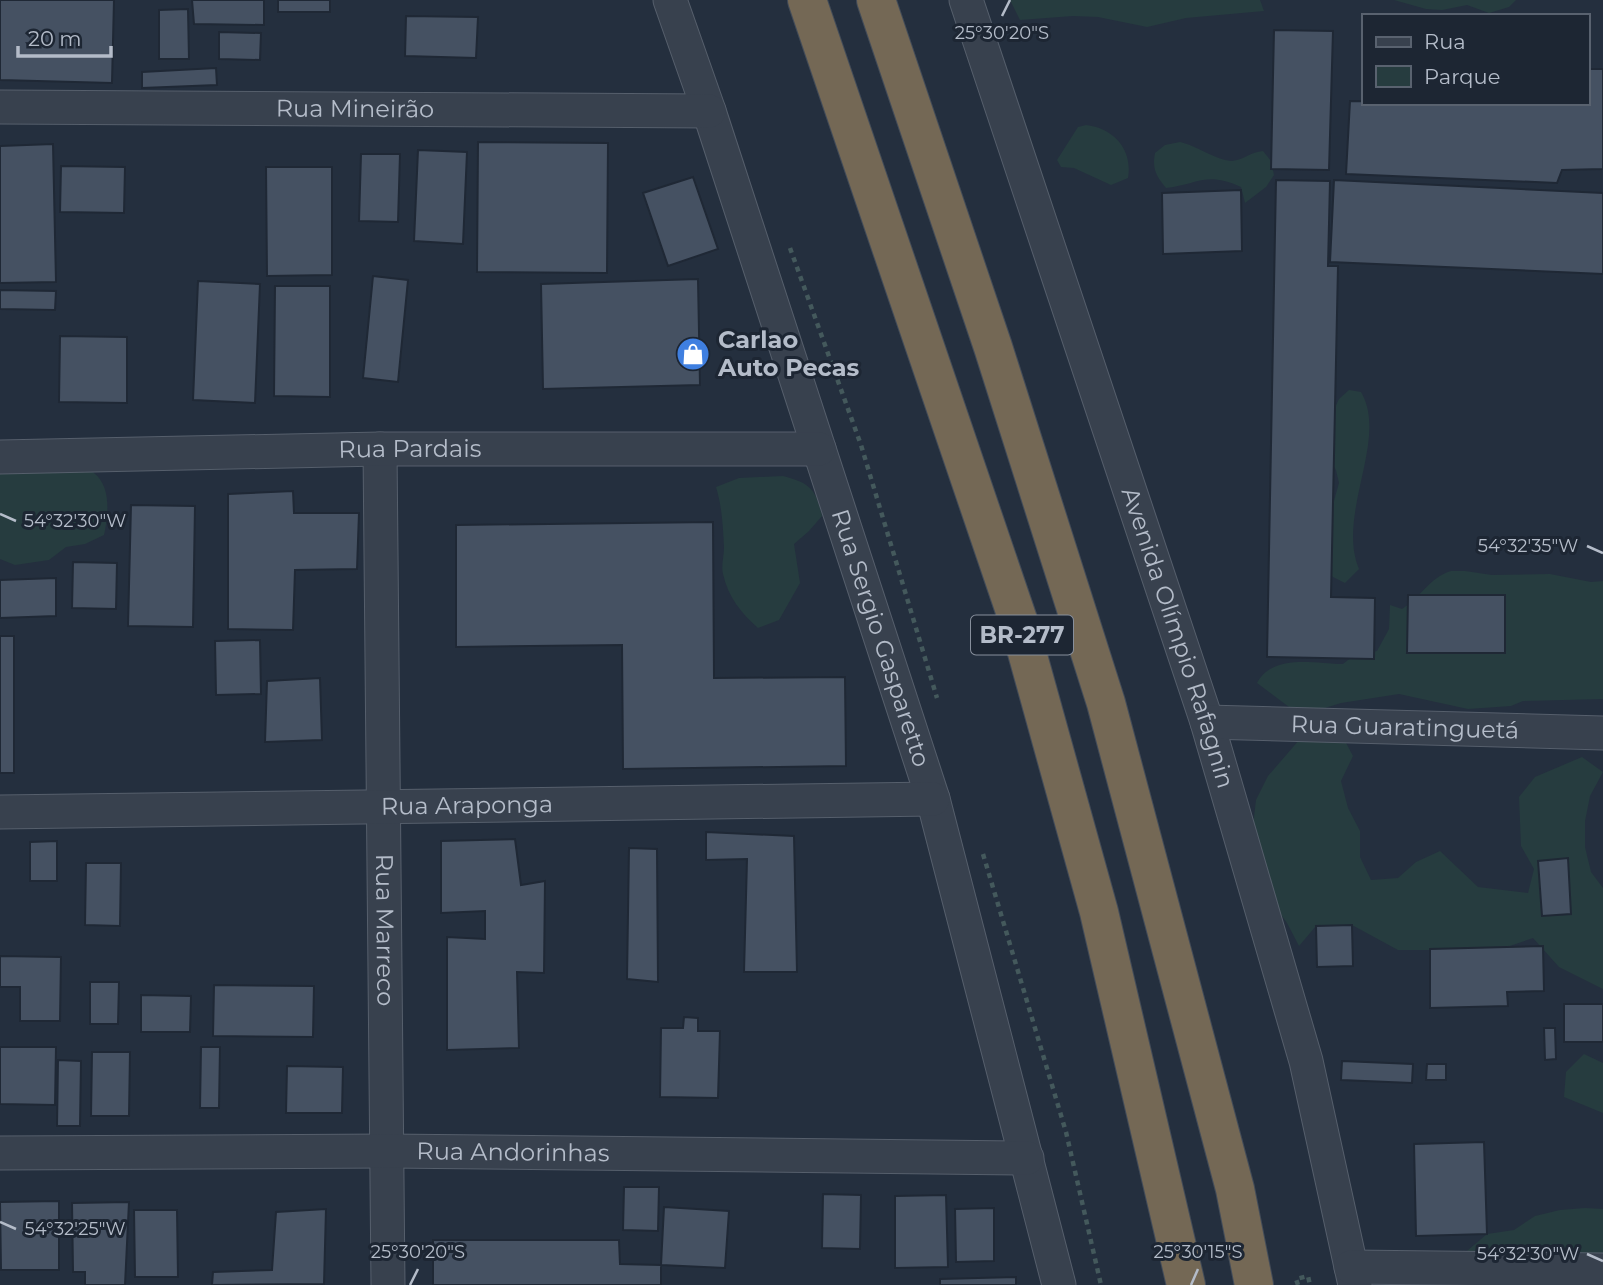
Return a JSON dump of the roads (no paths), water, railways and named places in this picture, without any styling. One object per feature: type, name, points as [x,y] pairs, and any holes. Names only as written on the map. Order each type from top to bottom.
[{"type":"highway","name":"BR-277","points":[[807,0],[1018,620],[1099,912],[1186,1285]]},
{"type":"highway","name":"BR-277","points":[[876,0],[1002,373],[1106,703],[1235,1189],[1254,1285]]},
{"type":"street","name":"Rua Sergio Gasparetto","points":[[670,0],[709,111],[933,799],[1059,1285]]},
{"type":"street","name":"Avenida Olímpio Rafagnin","points":[[967,0],[1207,722],[1306,1061],[1353,1276]]},
{"type":"street","name":"Rua Mineirão","points":[[0,107],[709,111]]},
{"type":"street","name":"Rua Pardais","points":[[0,457],[380,449],[819,449]]},
{"type":"street","name":"Rua Marreco","points":[[380,449],[388,1285]]},
{"type":"street","name":"Rua Guaratinguetá","points":[[1207,722],[1603,733]]},
{"type":"street","name":"Rua Araponga","points":[[0,812],[933,799]]},
{"type":"street","name":"Rua Andorinhas","points":[[0,1153],[388,1151],[1027,1158]]},
{"type":"street","points":[[1353,1276],[1603,1270]]},
{"type":"place","name":"Carlao Auto Pecas","points":[[693,354]]}]
